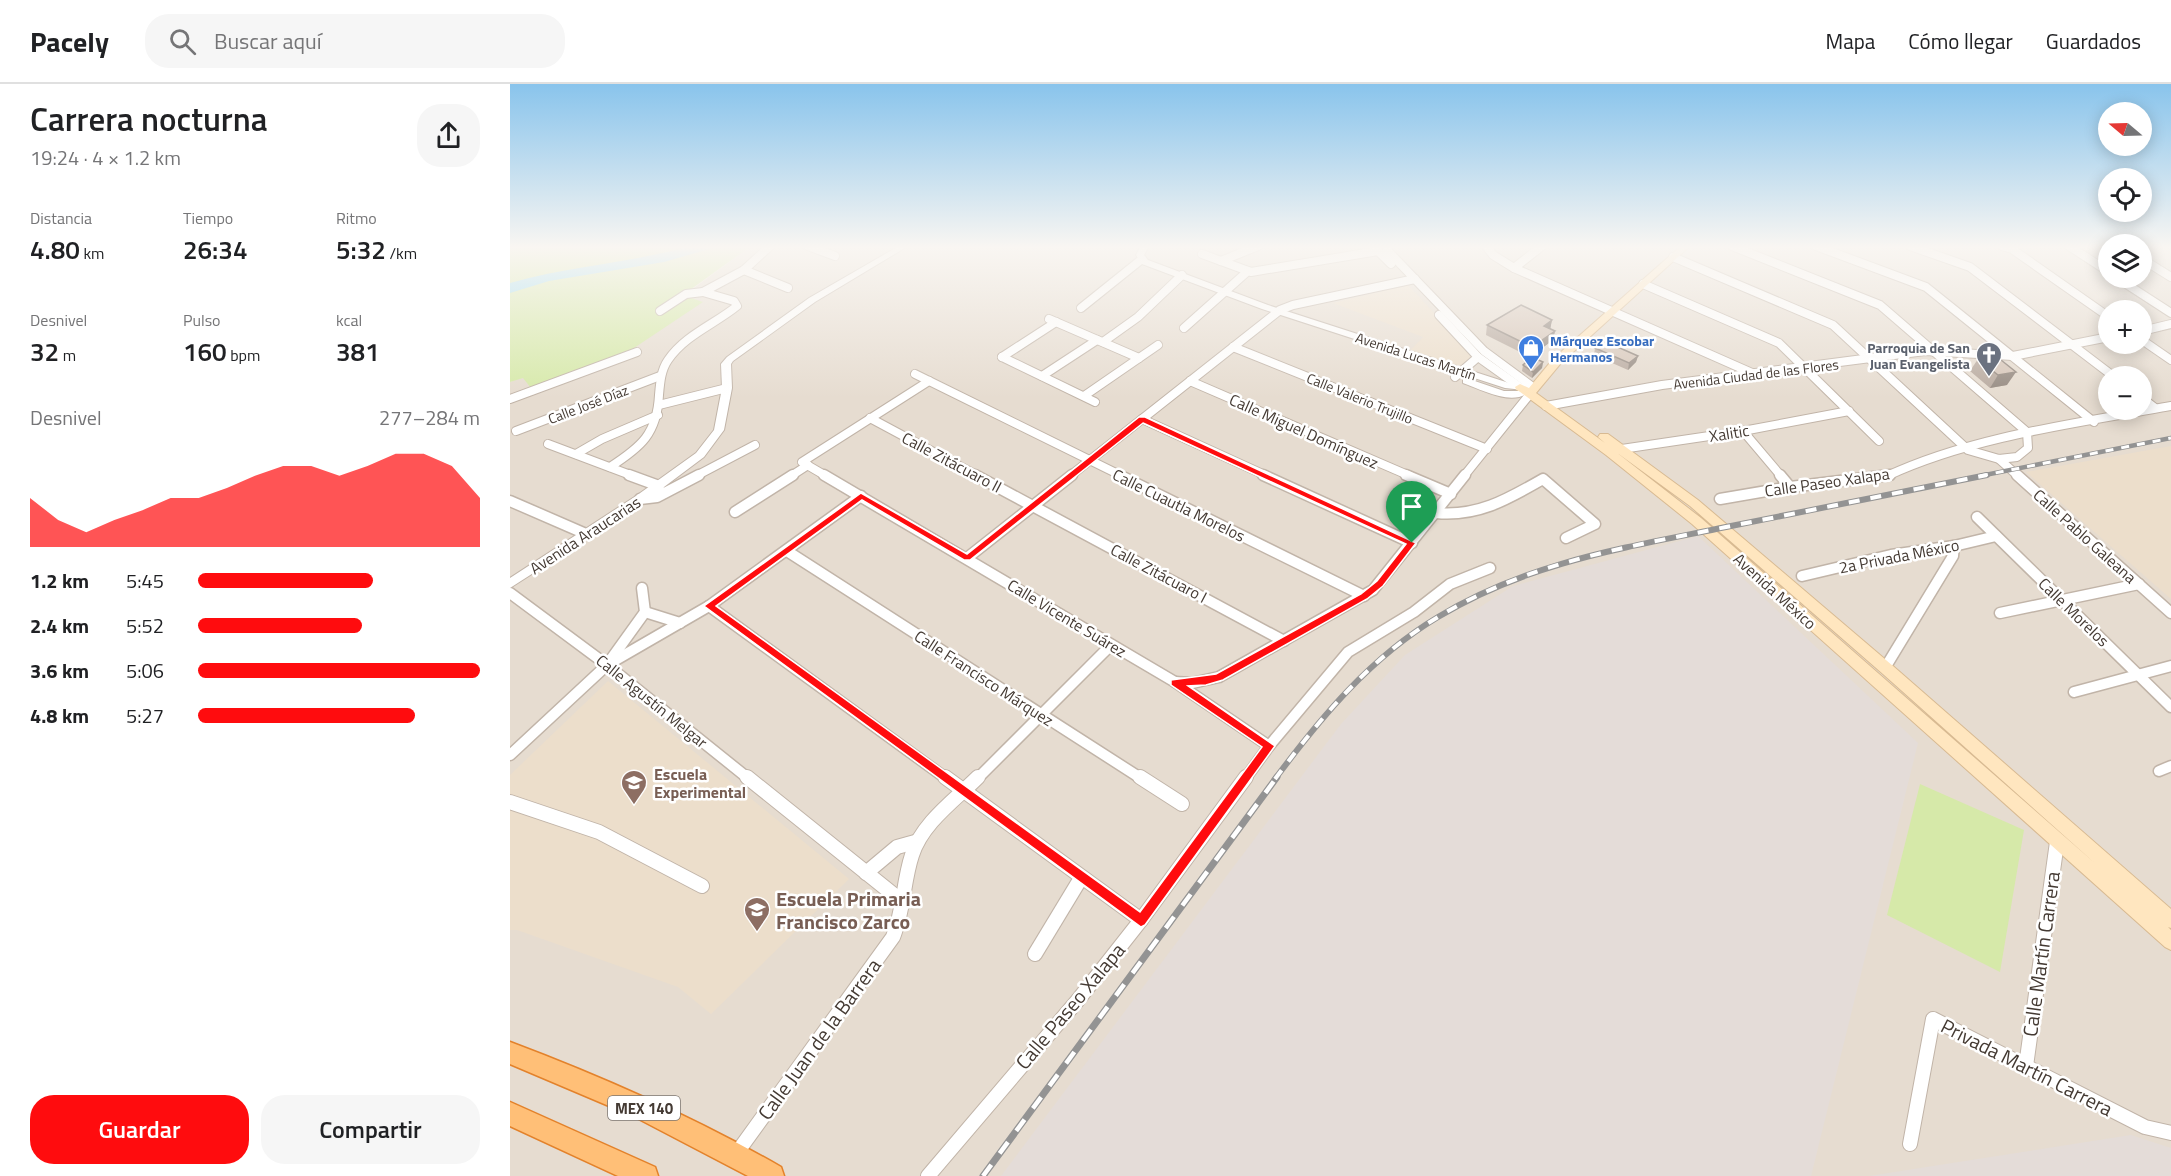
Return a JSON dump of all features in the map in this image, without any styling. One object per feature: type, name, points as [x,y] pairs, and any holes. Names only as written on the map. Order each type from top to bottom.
[{"type":"highway","name":"MEX 140","points":[[510,1053],[579,1079],[736,1154],[772,1176]]},
{"type":"highway","points":[[510,1114],[646,1176]]},
{"type":"main road","points":[[1528,390],[1629,297]]},
{"type":"main road","name":"Avenida México","points":[[1528,390],[1694,503],[2171,920]]},
{"type":"main road","name":"Avenida México","points":[[1615,450],[1709,530],[1751,571],[2171,941]]},
{"type":"main road","points":[[1751,571],[1767,565]]},
{"type":"street","points":[[660,311],[681,297]]},
{"type":"street","points":[[610,467],[644,445],[658,415],[660,376],[672,355],[681,345],[737,306],[734,301],[721,297]]},
{"type":"street","name":"Avenida Araucarias","points":[[510,584],[687,466],[712,442],[719,430],[727,388],[726,364],[737,352],[817,297]]},
{"type":"street","points":[[1081,308],[1095,297]]},
{"type":"street","points":[[1042,376],[1138,317],[1159,297]]},
{"type":"street","points":[[1184,328],[1218,297]]},
{"type":"street","name":"Avenida Lucas Martín","points":[[1239,297],[1458,374],[1503,394],[1528,390]]},
{"type":"street","points":[[967,558],[1277,312],[1293,305],[1331,297]]},
{"type":"street","name":"Avenida México","points":[[1426,297],[1478,357],[1528,390]]},
{"type":"street","name":"Avenida México","points":[[1428,297],[1528,390]]},
{"type":"street","points":[[1575,297],[1657,338],[1663,333],[1754,374]]},
{"type":"street","points":[[1673,297],[1779,343],[1879,441]]},
{"type":"street","points":[[1767,297],[1833,325],[1968,450],[1999,459],[2017,458],[2025,452],[2029,443],[2027,432],[1880,305],[1860,297]]},
{"type":"street","points":[[1939,297],[2094,422]]},
{"type":"street","points":[[2009,297],[2100,366]]},
{"type":"street","points":[[2080,297],[2098,309]]},
{"type":"street","points":[[2146,297],[2171,313]]},
{"type":"street","points":[[1095,402],[1002,357],[1053,321],[1139,358]]},
{"type":"street","points":[[2152,329],[2171,324]]},
{"type":"street","name":"Avenida Ciudad de las Flores","points":[[1551,405],[1652,386],[1933,351],[2013,356],[2098,339]]},
{"type":"street","points":[[1084,396],[1158,345]]},
{"type":"street","name":"Calle Valerio Trujillo","points":[[1233,347],[1487,449]]},
{"type":"street","points":[[2152,347],[2171,360]]},
{"type":"street","points":[[510,399],[637,352]]},
{"type":"street","points":[[1458,374],[1478,357]]},
{"type":"street","name":"Calle Cuautla Morelos","points":[[915,374],[1364,596]]},
{"type":"street","name":"Calle José Díaz","points":[[513,430],[660,376]]},
{"type":"street","points":[[735,512],[870,418],[929,381]]},
{"type":"street","name":"Calle Miguel Domínguez","points":[[1190,381],[1451,494]]},
{"type":"street","points":[[659,405],[727,388]]},
{"type":"street","points":[[1175,682],[1199,682],[1219,677],[1364,596],[1380,583],[1487,449],[1528,390]]},
{"type":"street","name":"Calle Paseo Xalapa","points":[[1720,499],[1790,487],[1884,477],[1913,465],[2027,432],[2094,422],[2171,406]]},
{"type":"street","name":"Xalitic","points":[[1615,450],[1743,431],[1849,411]]},
{"type":"street","points":[[576,454],[602,439],[658,415]]},
{"type":"street","name":"Calle Zitácuaro II","points":[[870,418],[1034,506]]},
{"type":"street","points":[[1142,419],[1412,543]]},
{"type":"street","points":[[513,430],[529,436]]},
{"type":"street","points":[[1743,431],[1790,487]]},
{"type":"street","points":[[548,444],[659,486]]},
{"type":"street","points":[[640,499],[657,497],[755,444]]},
{"type":"street","name":"Calle Pablo Galeana","points":[[1999,459],[2171,613]]},
{"type":"street","name":"Calle Vicente Suárez","points":[[805,464],[1175,682],[1269,746]]},
{"type":"street","points":[[1436,513],[1453,516],[1474,514],[1543,479],[1595,524],[1566,538]]},
{"type":"street","points":[[607,664],[709,606],[861,496]]},
{"type":"street","points":[[510,501],[586,534]]},
{"type":"street","name":"Calle Zitácuaro I","points":[[1034,506],[1284,641]]},
{"type":"street","name":"Calle Morelos","points":[[1977,517],[2171,707]]},
{"type":"street","name":"2a Privada México","points":[[1802,576],[1891,555],[1954,546],[1996,536]]},
{"type":"street","points":[[1888,663],[1953,556],[1954,546]]},
{"type":"street","name":"Calle Francisco Márquez","points":[[786,551],[1182,804]]},
{"type":"street","name":"Calle Paseo Xalapa","points":[[928,1176],[1078,1000],[1141,921],[1269,746],[1356,645],[1414,612],[1450,584],[1490,568]]},
{"type":"street","points":[[2000,613],[2139,584]]},
{"type":"street","points":[[510,754],[607,664],[645,612],[642,588]]},
{"type":"street","name":"Calle Agustín Melgar","points":[[510,593],[607,664],[904,903]]},
{"type":"street","points":[[709,606],[1141,921]]},
{"type":"street","points":[[645,612],[680,622]]},
{"type":"street","points":[[866,873],[897,847],[915,842],[963,791],[1111,645]]},
{"type":"street","points":[[2074,692],[2171,666]]},
{"type":"street","points":[[2159,771],[2171,766]]},
{"type":"street","points":[[510,802],[599,832],[702,886]]},
{"type":"street","name":"Calle Juan de la Barrera","points":[[736,1154],[893,937],[901,921],[915,842]]},
{"type":"street","name":"Calle Martín Carrera","points":[[2026,1066],[2057,842]]},
{"type":"street","points":[[1035,954],[1081,878]]},
{"type":"street","name":"Privada Martín Carrera","points":[[1910,1144],[1933,1019],[2145,1127],[2171,1132]]},
{"type":"shaded area","points":[[686,297],[2171,297],[2171,1176],[510,1176],[510,382],[702,302]]},
{"type":"shaded area","points":[[1358,297],[1419,297],[1473,355],[1460,368],[1410,351],[1423,337],[1333,303]]},
{"type":"shaded area","points":[[2171,446],[2171,599],[2026,472]]},
{"type":"shaded area","points":[[1698,536],[1918,743],[1811,1176],[1001,1176],[1341,724],[1405,655],[1513,586]]},
{"type":"shaded area","name":"Escuela Experimental","points":[[608,681],[849,879],[711,1014],[678,987],[517,930],[510,930],[510,775]]},
{"type":"shaded area","points":[[2131,1135],[2171,1148],[2171,1176],[1869,1176]]},
{"type":"green space","points":[[510,297],[689,297],[703,302],[631,350],[531,388],[523,378],[510,382]]},
{"type":"green space","points":[[1920,784],[2024,830],[2000,972],[1887,915]]},
{"type":"building","points":[[1521,305],[1552,320],[1544,326],[1555,331],[1532,347],[1487,325]]},
{"type":"building","points":[[1604,341],[1638,356],[1629,363],[1595,348]]},
{"type":"building","points":[[1996,356],[2016,372],[1998,375],[1978,359]]},
{"type":"building","points":[[1532,357],[1543,362],[1533,372],[1523,365]]},
{"type":"railway","points":[[1980,476],[2171,438]]},
{"type":"railway","points":[[1275,779],[1329,711],[1369,669],[1391,650],[1438,617],[1472,598],[1507,583],[1542,570],[1614,550],[1987,475]]},
{"type":"railway","points":[[983,1176],[1277,777]]},
{"type":"place","name":"Márquez Escobar Hermanos","points":[[1531,371]]},
{"type":"place","name":"Parroquia de San Juan Evangelista","points":[[1989,378]]},
{"type":"place","name":"Escuela Experimental","points":[[634,806]]},
{"type":"place","name":"Escuela Primaria Francisco Zarco","points":[[757,933]]},
{"type":"route","points":[[1142,419],[1412,543],[1380,583],[1364,596],[1219,677],[1206,681],[1175,682],[1269,746],[1141,921],[709,606],[861,496],[967,558],[1142,419]]}]
